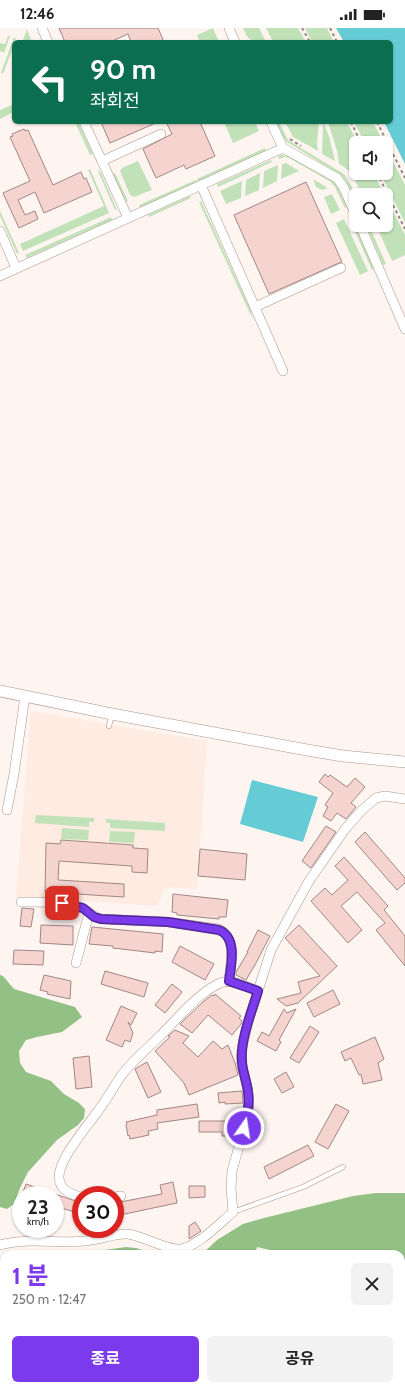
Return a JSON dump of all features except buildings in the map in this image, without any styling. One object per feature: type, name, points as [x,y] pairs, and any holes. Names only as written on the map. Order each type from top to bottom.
[{"type":"street","points":[[42,28],[47,40]]},
{"type":"street","points":[[229,28],[234,40]]},
{"type":"street","points":[[85,124],[128,218]]},
{"type":"street","points":[[272,124],[283,148],[337,178],[344,188],[349,200]]},
{"type":"street","points":[[102,161],[161,134]]},
{"type":"street","points":[[0,276],[283,148]]},
{"type":"street","points":[[201,185],[283,371]]},
{"type":"street","points":[[0,231],[16,268]]},
{"type":"street","points":[[363,232],[405,329]]},
{"type":"street","points":[[255,307],[342,268]]},
{"type":"street","points":[[0,691],[112,714],[343,756],[405,762]]},
{"type":"street","points":[[7,810],[26,696]]},
{"type":"street","points":[[0,1245],[39,1240],[61,1242],[87,1241],[126,1234],[142,1237],[170,1248],[179,1249],[188,1246],[202,1237],[233,1212],[231,1189],[232,1171],[247,1118],[249,1103],[242,1061],[242,1048],[248,1022],[275,940],[309,881],[346,828],[362,810],[376,798],[385,796],[405,798]]},
{"type":"street","points":[[21,902],[62,903],[83,908],[94,917],[101,919],[168,922],[223,931],[228,937],[232,953],[229,981]]},
{"type":"street","points":[[76,963],[89,913]]},
{"type":"street","points":[[72,1194],[68,1193],[63,1188],[59,1179],[61,1166],[68,1152],[122,1076],[144,1051],[200,996],[217,985],[229,981],[258,991]]},
{"type":"lane","points":[[109,726],[112,714]]},
{"type":"lane","points":[[233,1212],[303,1187],[343,1167]]},
{"type":"path","points":[[302,28],[309,40]]},
{"type":"path","points":[[330,28],[336,40]]},
{"type":"path","points":[[352,124],[358,136]]},
{"type":"path","points":[[378,124],[405,178]]},
{"type":"path","points":[[380,180],[405,229]]},
{"type":"shaded area","points":[[31,711],[207,741],[197,889],[165,887],[157,906],[16,897]]},
{"type":"green space","points":[[213,28],[218,40],[199,40],[197,35]]},
{"type":"green space","points":[[243,28],[259,28],[265,40],[252,40],[247,36]]},
{"type":"green space","points":[[266,28],[298,28],[305,40],[272,40]]},
{"type":"green space","points":[[305,28],[327,28],[333,40],[311,40]]},
{"type":"green space","points":[[27,29],[31,40],[23,40]]},
{"type":"green space","points":[[8,36],[10,36],[4,53],[0,51],[0,43],[5,44]]},
{"type":"green space","points":[[12,43],[12,50],[3,74],[1,73]]},
{"type":"green space","points":[[12,105],[12,113],[0,119],[0,110]]},
{"type":"green space","points":[[76,124],[79,124],[93,154],[90,155]]},
{"type":"green space","points":[[225,124],[256,124],[259,131],[233,143]]},
{"type":"green space","points":[[277,124],[280,124],[288,140],[344,174],[352,188],[349,188],[342,176],[287,142]]},
{"type":"green space","points":[[286,124],[319,124],[317,143],[318,151],[293,137]]},
{"type":"green space","points":[[324,124],[329,136],[335,161],[322,154]]},
{"type":"green space","points":[[329,124],[348,124],[354,136],[349,136],[349,172],[339,164],[337,151]]},
{"type":"green space","points":[[355,124],[374,124],[380,136],[361,136]]},
{"type":"green space","points":[[265,148],[266,151],[198,182],[197,179]]},
{"type":"green space","points":[[281,155],[290,156],[333,181],[347,207],[345,208],[331,182],[289,158],[285,157],[279,159],[278,157]]},
{"type":"green space","points":[[271,160],[272,162],[218,187],[217,184]]},
{"type":"green space","points":[[138,161],[152,190],[134,197],[130,195],[120,171],[122,168]]},
{"type":"green space","points":[[393,161],[405,185],[405,223],[393,199],[393,188],[388,188],[384,180],[393,180]]},
{"type":"green space","points":[[286,163],[299,171],[281,179],[282,164]]},
{"type":"green space","points":[[278,165],[277,181],[263,188],[264,171]]},
{"type":"green space","points":[[90,169],[109,213],[23,251],[20,244],[104,206],[88,170]]},
{"type":"green space","points":[[97,169],[101,173],[117,210],[115,210]]},
{"type":"green space","points":[[115,173],[128,201],[126,202],[113,174]]},
{"type":"green space","points":[[260,173],[259,190],[245,196],[246,180]]},
{"type":"green space","points":[[313,179],[328,188],[322,190],[316,187]]},
{"type":"green space","points":[[196,180],[197,182],[140,208],[139,205]]},
{"type":"green space","points":[[355,180],[377,180],[381,188],[359,188]]},
{"type":"green space","points":[[242,181],[241,198],[226,204],[220,191]]},
{"type":"green space","points":[[332,194],[340,210],[331,214],[324,197]]},
{"type":"green space","points":[[190,196],[191,198],[149,217],[148,215]]},
{"type":"green space","points":[[201,201],[251,311],[252,318],[199,202]]},
{"type":"green space","points":[[0,211],[19,253],[17,254],[0,216]]},
{"type":"green space","points":[[393,211],[405,235],[405,255],[392,261],[379,232],[393,232]]},
{"type":"green space","points":[[111,217],[112,220],[27,258],[25,255]]},
{"type":"green space","points":[[344,219],[368,271],[360,275],[336,223]]},
{"type":"green space","points":[[355,232],[358,232],[374,269],[372,270]]},
{"type":"green space","points":[[369,232],[372,232],[386,264],[383,265]]},
{"type":"green space","points":[[36,815],[94,818],[94,822],[89,822],[89,827],[35,823]]},
{"type":"green space","points":[[106,819],[165,823],[165,831],[110,828],[110,823],[106,823]]},
{"type":"green space","points":[[62,828],[89,830],[88,840],[61,839]]},
{"type":"green space","points":[[110,831],[135,832],[134,843],[109,842]]},
{"type":"green space","points":[[0,975],[3,976],[14,989],[75,1007],[82,1017],[62,1032],[26,1040],[19,1051],[20,1063],[26,1072],[51,1081],[64,1094],[79,1103],[85,1109],[84,1118],[78,1125],[57,1140],[28,1172],[21,1186],[12,1186],[12,1205],[7,1209],[0,1207]]},
{"type":"green space","points":[[376,1193],[405,1193],[405,1250],[270,1250],[257,1247],[256,1250],[206,1250],[217,1240],[243,1224],[353,1196]]},
{"type":"green space","points":[[126,1247],[143,1250],[105,1250]]},
{"type":"water","points":[[336,28],[405,28],[405,164],[393,140],[393,136],[391,136],[385,124],[393,124],[393,40],[343,40]]},
{"type":"water","points":[[252,780],[318,797],[303,842],[240,824]]},
{"type":"route","points":[[62,903],[83,908],[94,917],[101,919],[168,922],[223,931],[228,937],[232,953],[229,981],[258,991],[248,1022],[242,1048],[242,1061],[249,1103],[244,1128]]}]
